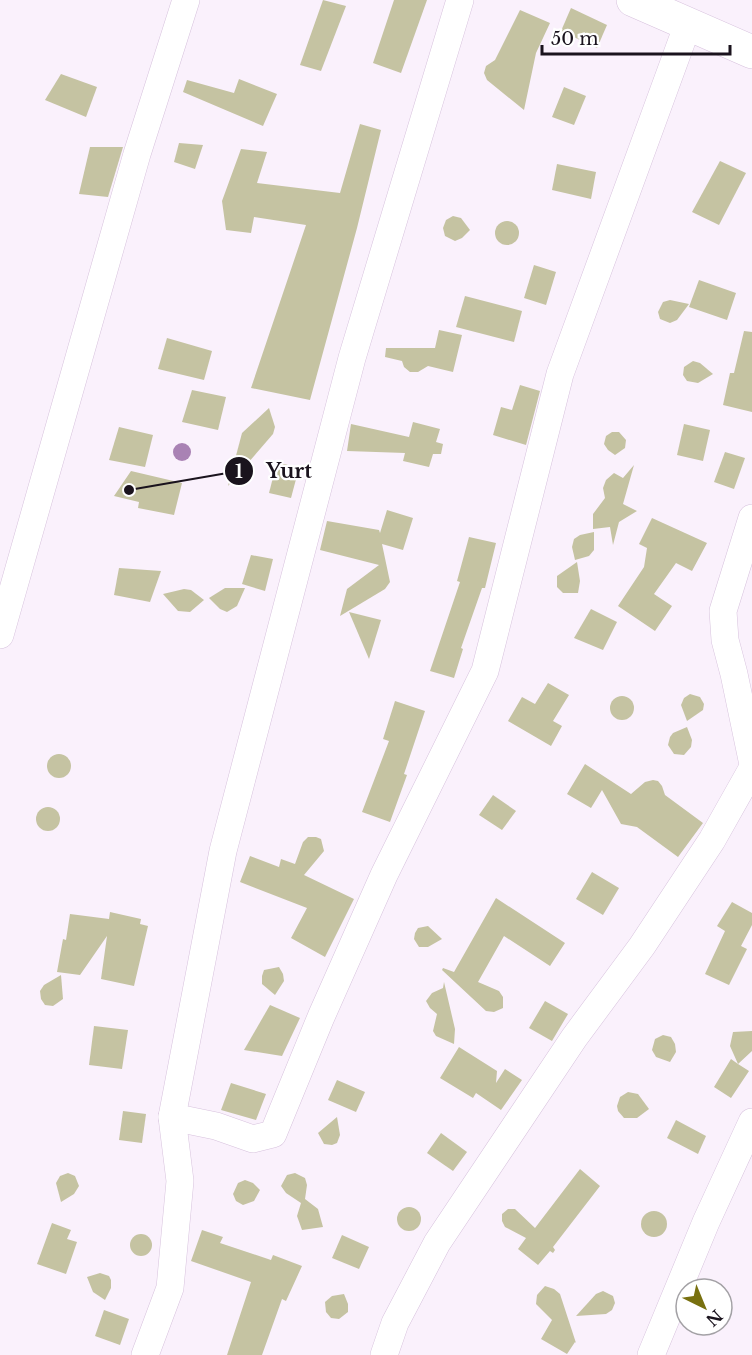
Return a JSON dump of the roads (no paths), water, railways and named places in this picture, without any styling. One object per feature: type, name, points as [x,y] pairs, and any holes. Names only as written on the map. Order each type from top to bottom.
[{"type":"main road","points":[[633,0],[752,52]]},
{"type":"street","points":[[0,635],[137,154],[186,0]]},
{"type":"street","points":[[145,1355],[170,1288],[180,1181],[172,1117],[226,839],[352,358],[460,0]]},
{"type":"street","points":[[172,1117],[216,1126],[253,1139],[273,1134],[384,874],[486,671],[560,374],[688,24]]},
{"type":"street","points":[[752,518],[723,611],[725,640],[752,760]]},
{"type":"street","points":[[384,1355],[395,1323],[437,1243],[573,1038],[642,946],[712,840],[752,769]]},
{"type":"street","points":[[651,1355],[706,1222],[752,1122]]},
{"type":"place","name":"Yurt","points":[[129,490]]}]
